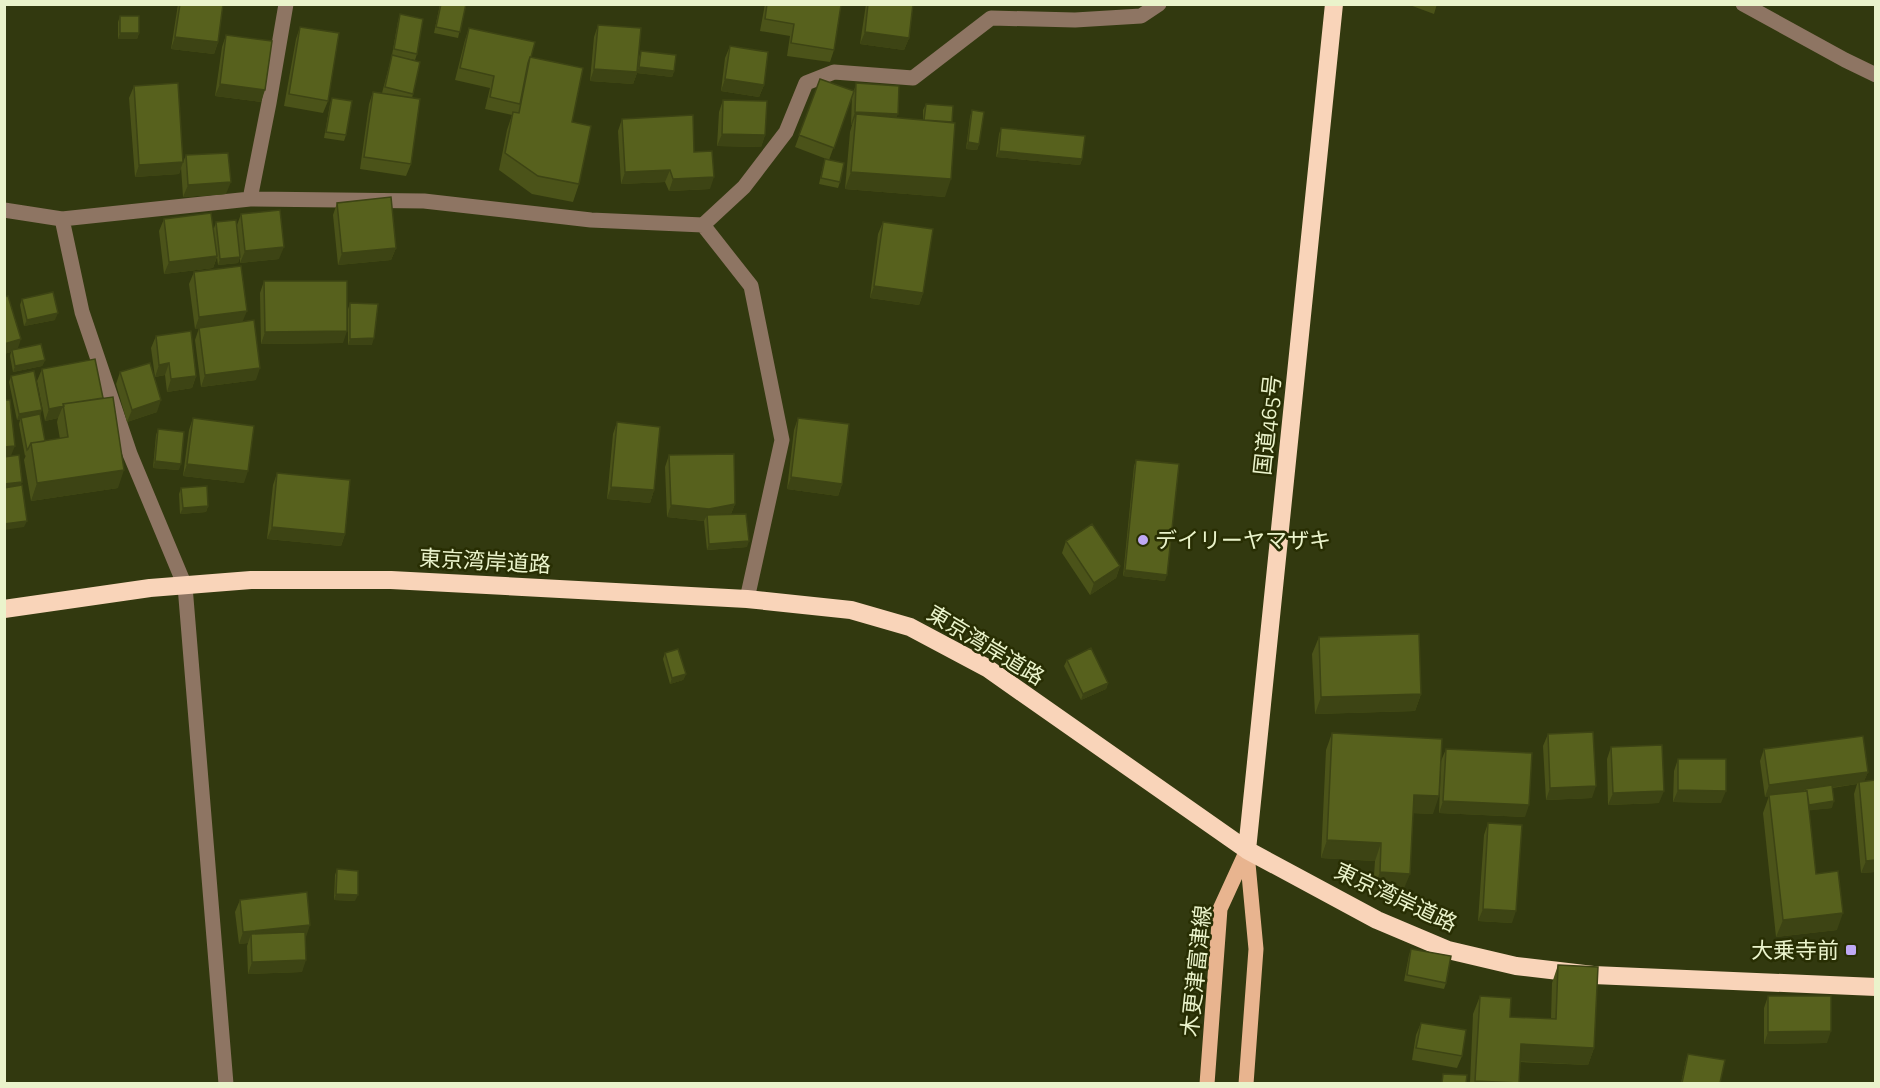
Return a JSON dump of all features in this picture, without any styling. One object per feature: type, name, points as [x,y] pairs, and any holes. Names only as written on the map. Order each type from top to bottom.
[{"type":"highway","name":"国道465号","points":[[1247,850],[1334,4]]},
{"type":"highway","name":"東京湾岸道路","points":[[4,609],[150,588],[251,580],[391,580],[747,599],[851,610],[910,627],[987,668],[1247,850],[1377,920],[1448,950],[1516,966],[1593,975],[1875,987]]},
{"type":"main road","name":"木更津富津線","points":[[1207,1083],[1220,909],[1247,850]]},
{"type":"main road","points":[[1246,1083],[1256,949],[1247,850]]},
{"type":"street","points":[[250,199],[286,4]]},
{"type":"street","points":[[4,210],[62,219],[250,199],[424,201],[591,220],[703,225],[744,187],[786,132],[806,83],[834,72],[913,78],[991,18],[1074,20],[1142,16],[1159,4]]},
{"type":"street","points":[[1743,4],[1875,75]]},
{"type":"street","points":[[62,219],[82,312],[130,454],[186,586],[226,1083]]},
{"type":"street","points":[[703,225],[751,286],[782,440],[747,599]]},
{"type":"building","points":[[180,4],[223,4],[218,42],[175,37]]},
{"type":"building","points":[[441,4],[466,4],[460,32],[436,27]]},
{"type":"building","points":[[767,4],[841,5],[834,50],[791,43],[794,24],[765,19]]},
{"type":"building","points":[[868,4],[913,4],[909,38],[865,32]]},
{"type":"building","points":[[400,14],[423,19],[417,54],[394,49]]},
{"type":"building","points":[[120,16],[139,16],[139,33],[120,33]]},
{"type":"building","points":[[598,25],[641,28],[637,72],[594,69]]},
{"type":"building","points":[[300,27],[339,33],[328,101],[289,94]]},
{"type":"building","points":[[469,28],[535,42],[528,63],[520,104],[490,97],[494,76],[460,68]]},
{"type":"building","points":[[226,35],[272,41],[265,90],[220,84]]},
{"type":"building","points":[[730,46],[768,52],[764,85],[725,79]]},
{"type":"building","points":[[641,51],[676,55],[674,71],[639,67]]},
{"type":"building","points":[[392,55],[420,62],[413,94],[385,87]]},
{"type":"building","points":[[530,57],[583,68],[572,122],[591,126],[579,184],[538,176],[505,153],[513,112],[519,113]]},
{"type":"building","points":[[820,79],[854,91],[834,148],[799,135]]},
{"type":"building","points":[[178,83],[183,162],[139,165],[134,86]]},
{"type":"building","points":[[856,83],[899,86],[898,114],[855,112]]},
{"type":"building","points":[[373,92],[420,99],[411,164],[364,157]]},
{"type":"building","points":[[332,98],[352,101],[346,135],[326,132]]},
{"type":"building","points":[[723,100],[767,101],[765,135],[722,134]]},
{"type":"building","points":[[926,104],[953,106],[952,122],[924,120]]},
{"type":"building","points":[[972,110],[984,112],[979,144],[968,142]]},
{"type":"building","points":[[856,114],[955,123],[951,179],[851,172]]},
{"type":"building","points":[[693,115],[694,152],[712,151],[714,177],[673,179],[670,170],[625,172],[622,119]]},
{"type":"building","points":[[1001,128],[1085,136],[1082,159],[999,151]]},
{"type":"building","points":[[228,153],[231,182],[188,185],[186,155]]},
{"type":"building","points":[[825,159],[844,163],[840,182],[821,178]]},
{"type":"building","points":[[391,197],[396,248],[342,253],[337,203]]},
{"type":"building","points":[[280,210],[284,247],[245,251],[241,214]]},
{"type":"building","points":[[211,213],[217,256],[169,262],[164,219]]},
{"type":"building","points":[[236,220],[240,257],[220,259],[216,222]]},
{"type":"building","points":[[883,222],[933,229],[923,293],[874,286]]},
{"type":"building","points":[[241,266],[247,311],[199,317],[194,272]]},
{"type":"building","points":[[264,281],[347,281],[347,331],[265,332]]},
{"type":"building","points":[[53,292],[58,313],[27,320],[22,299]]},
{"type":"building","points":[[8,296],[21,339],[4,344],[4,297]]},
{"type":"building","points":[[350,303],[378,304],[374,338],[350,339]]},
{"type":"building","points":[[254,320],[260,368],[205,375],[199,328]]},
{"type":"building","points":[[191,331],[196,376],[171,379],[169,363],[159,365],[156,336]]},
{"type":"building","points":[[41,344],[45,360],[15,366],[12,350]]},
{"type":"building","points":[[95,359],[103,398],[63,404],[64,406],[49,409],[42,369]]},
{"type":"building","points":[[150,363],[161,400],[132,410],[120,372]]},
{"type":"building","points":[[34,371],[42,410],[19,414],[11,376]]},
{"type":"building","points":[[113,397],[124,470],[37,483],[31,443],[68,437],[63,404]]},
{"type":"building","points":[[4,400],[10,400],[15,446],[4,447]]},
{"type":"building","points":[[40,414],[45,441],[31,443],[27,450],[21,418]]},
{"type":"building","points":[[193,418],[254,426],[248,471],[187,464]]},
{"type":"building","points":[[798,418],[849,424],[842,484],[791,477]]},
{"type":"building","points":[[617,422],[660,427],[654,490],[611,487]]},
{"type":"building","points":[[158,429],[184,432],[181,464],[155,461]]},
{"type":"building","points":[[734,454],[735,504],[709,509],[671,505],[669,455]]},
{"type":"building","points":[[19,455],[22,482],[4,484],[4,457]]},
{"type":"building","points":[[1136,460],[1179,464],[1167,575],[1125,570]]},
{"type":"building","points":[[277,473],[350,480],[345,534],[272,527]]},
{"type":"building","points":[[22,485],[27,521],[4,524],[4,488]]},
{"type":"building","points":[[207,486],[208,506],[183,508],[181,488]]},
{"type":"building","points":[[746,514],[749,541],[709,544],[707,515]]},
{"type":"building","points":[[1092,524],[1120,566],[1094,583],[1066,541]]},
{"type":"building","points":[[1419,634],[1421,694],[1321,697],[1319,637]]},
{"type":"building","points":[[1091,648],[1108,683],[1083,694],[1067,660]]},
{"type":"building","points":[[678,649],[686,674],[672,678],[665,653]]},
{"type":"building","points":[[1593,732],[1596,786],[1550,788],[1548,734]]},
{"type":"building","points":[[1332,733],[1442,739],[1439,796],[1414,795],[1410,874],[1380,872],[1381,843],[1327,840]]},
{"type":"building","points":[[1863,736],[1868,772],[1769,785],[1764,749]]},
{"type":"building","points":[[1662,745],[1664,791],[1613,793],[1611,747]]},
{"type":"building","points":[[1446,749],[1532,753],[1529,805],[1443,801]]},
{"type":"building","points":[[1678,759],[1726,759],[1726,791],[1678,790]]},
{"type":"building","points":[[1875,780],[1875,860],[1866,861],[1859,782]]},
{"type":"building","points":[[1832,785],[1834,801],[1809,805],[1805,789]]},
{"type":"building","points":[[1807,791],[1816,874],[1838,871],[1843,913],[1783,920],[1769,795]]},
{"type":"building","points":[[1488,823],[1522,825],[1516,911],[1483,909]]},
{"type":"building","points":[[337,869],[358,871],[358,895],[336,894]]},
{"type":"building","points":[[307,892],[310,925],[243,932],[240,900]]},
{"type":"building","points":[[305,932],[306,960],[252,962],[251,934]]},
{"type":"building","points":[[1411,949],[1451,956],[1446,983],[1407,975]]},
{"type":"building","points":[[1558,965],[1598,967],[1594,1048],[1521,1044],[1519,1083],[1475,1081],[1480,996],[1511,998],[1510,1017],[1556,1019]]},
{"type":"building","points":[[1768,996],[1831,996],[1831,1031],[1768,1032]]},
{"type":"building","points":[[1421,1023],[1466,1030],[1462,1056],[1416,1048]]},
{"type":"building","points":[[1688,1054],[1725,1060],[1720,1083],[1682,1083]]},
{"type":"building","points":[[1443,1074],[1467,1075],[1466,1083],[1442,1083]]},
{"type":"place","name":"デイリーヤマザキ","points":[[1143,540]]},
{"type":"place","name":"大乗寺前","points":[[1851,950]]}]
